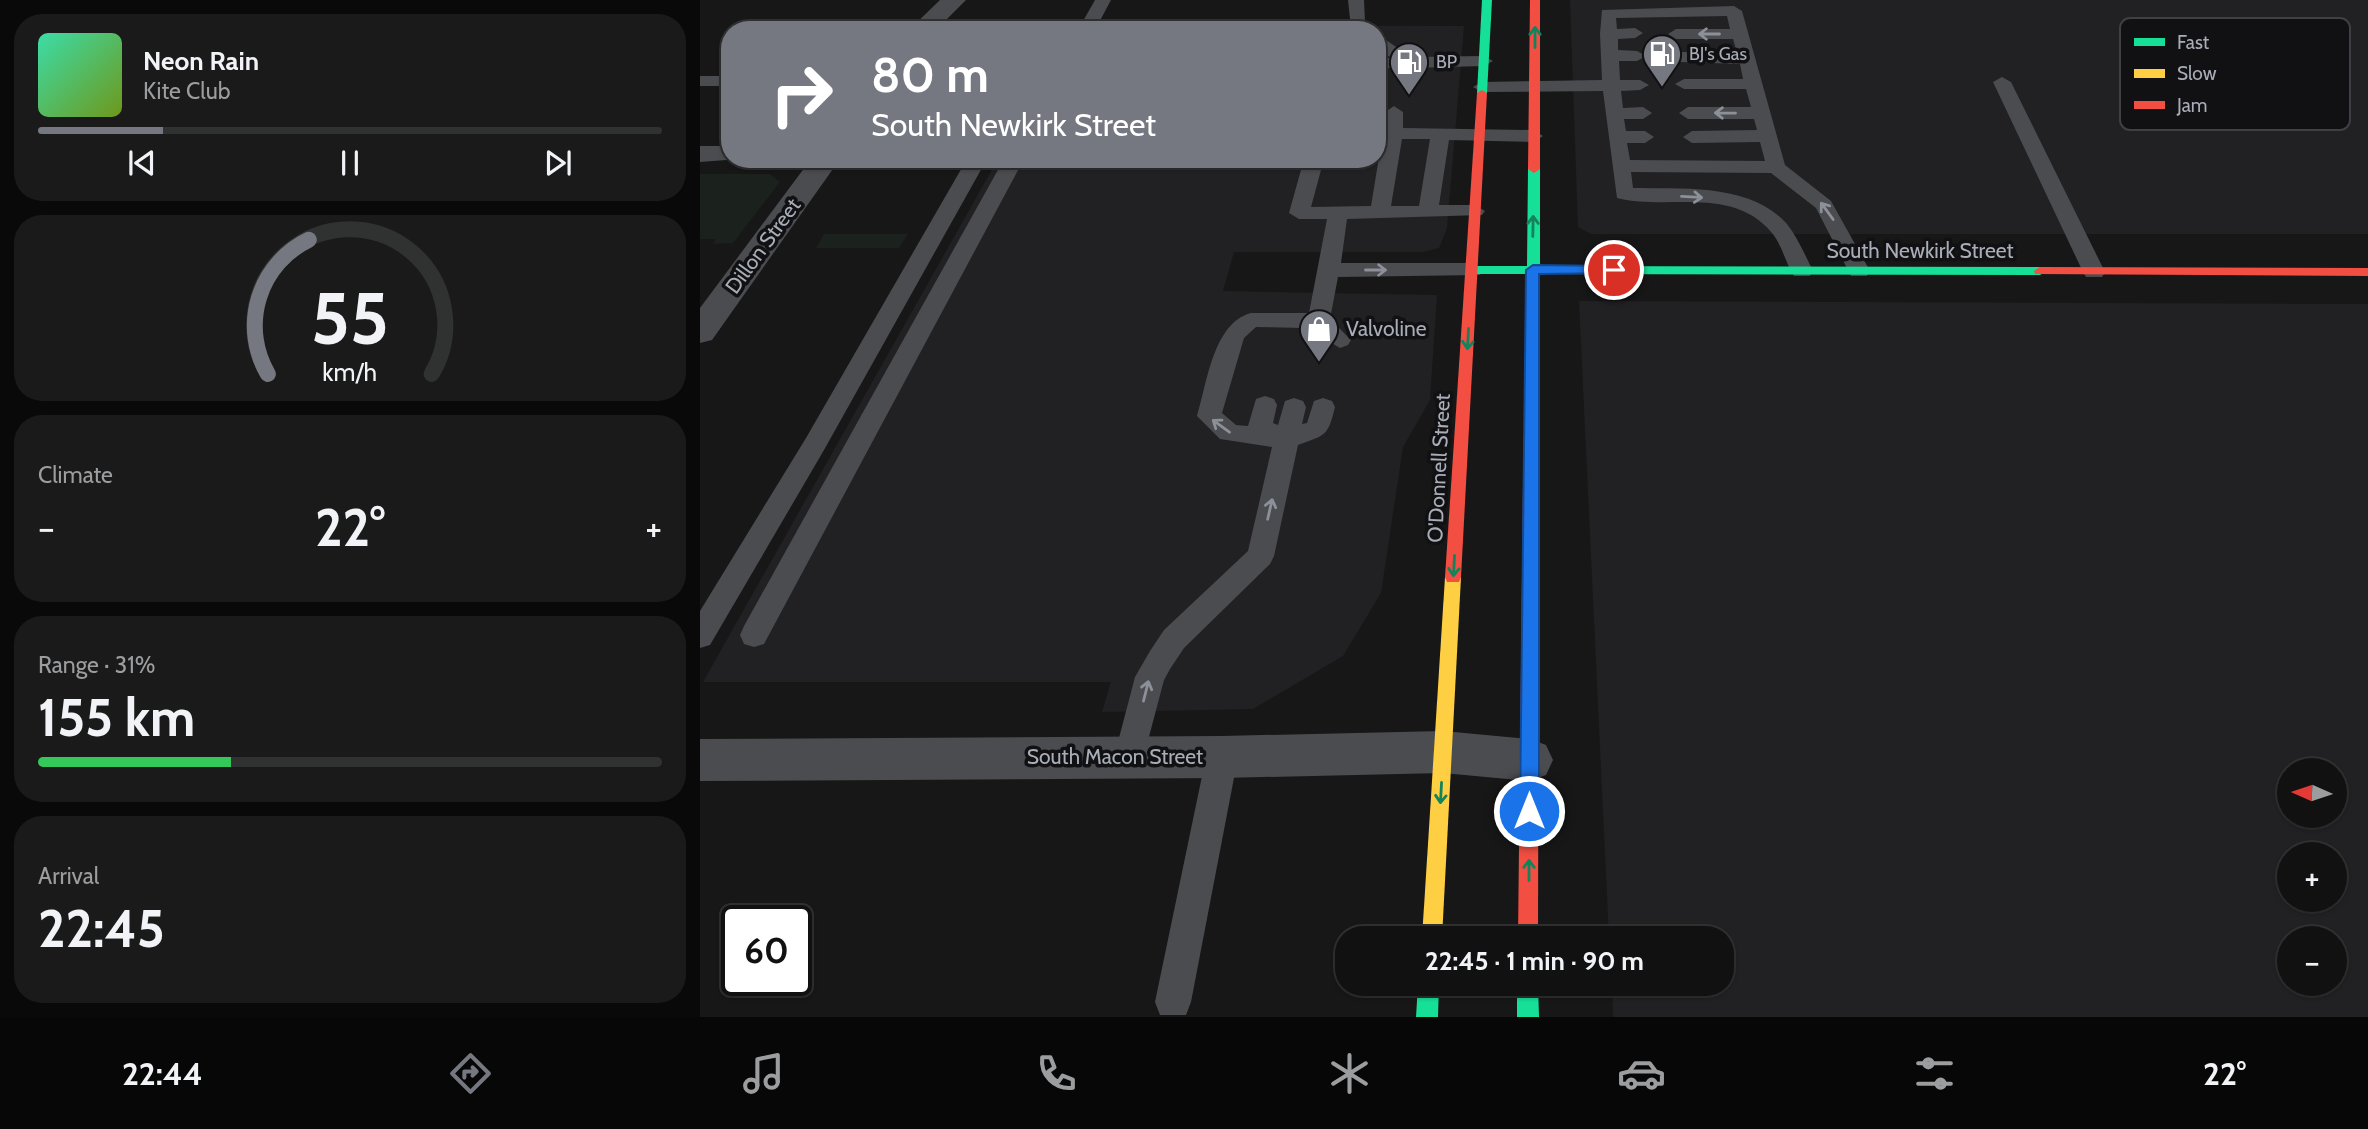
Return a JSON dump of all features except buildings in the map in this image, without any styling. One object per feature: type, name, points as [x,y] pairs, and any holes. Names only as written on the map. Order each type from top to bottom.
[{"type":"main road","name":"O'Donnell Street","points":[[1433,926],[1487,0]]},
{"type":"main road","points":[[1528,926],[1535,0]]},
{"type":"main road","name":"South Newkirk Street","points":[[1472,270],[2368,272]]},
{"type":"main road","points":[[1427,1017],[1428,996]]},
{"type":"main road","points":[[1528,996],[1528,1017]]},
{"type":"street","points":[[931,21],[954,0]]},
{"type":"street","points":[[700,154],[721,154]]},
{"type":"street","name":"Dillon Street","points":[[700,332],[819,168]]},
{"type":"street","name":"South Macon Street","points":[[700,760],[1222,757],[1443,752],[1530,760]]},
{"type":"lane","points":[[1091,21],[1103,0]]},
{"type":"lane","points":[[1356,0],[1357,21]]},
{"type":"lane","points":[[1802,271],[1785,235],[1774,222],[1751,206],[1704,197],[1624,194],[1611,85],[1608,13],[1734,11],[1756,84],[1776,166],[1824,205],[1859,271]]},
{"type":"lane","points":[[1608,34],[1635,33]]},
{"type":"lane","points":[[1676,34],[1741,34]]},
{"type":"lane","points":[[1386,46],[1403,58],[1401,71]]},
{"type":"lane","points":[[1610,55],[1637,56]]},
{"type":"lane","points":[[1680,57],[1748,58]]},
{"type":"lane","points":[[1386,66],[1401,71],[1436,70],[1484,61]]},
{"type":"lane","points":[[700,81],[721,81]]},
{"type":"lane","points":[[2002,82],[2094,272]]},
{"type":"lane","points":[[1684,84],[1756,84]]},
{"type":"lane","points":[[1482,87],[1640,85]]},
{"type":"lane","points":[[1386,132],[1394,112]]},
{"type":"lane","points":[[1428,212],[1434,134],[1431,113]]},
{"type":"lane","points":[[1615,114],[1643,113]]},
{"type":"lane","points":[[1688,113],[1763,113]]},
{"type":"lane","points":[[1386,134],[1534,136]]},
{"type":"lane","points":[[1692,137],[1769,136]]},
{"type":"lane","points":[[1618,137],[1645,137]]},
{"type":"lane","points":[[1621,166],[1776,166]]},
{"type":"lane","points":[[700,636],[815,444],[971,168]]},
{"type":"lane","points":[[754,635],[1009,168]]},
{"type":"lane","points":[[1312,168],[1299,213],[1475,211]]},
{"type":"lane","points":[[1380,212],[1383,168]]},
{"type":"lane","points":[[1316,330],[1338,213]]},
{"type":"lane","points":[[1329,270],[1472,270]]},
{"type":"lane","points":[[1323,407],[1318,428],[1286,440],[1229,433],[1209,416],[1234,335],[1251,320],[1316,330],[1340,340]]},
{"type":"lane","points":[[1285,338],[1316,330]]},
{"type":"lane","points":[[1265,405],[1259,427],[1286,440]]},
{"type":"lane","points":[[1130,757],[1150,677],[1167,650],[1260,556],[1294,407]]},
{"type":"lane","points":[[1173,1002],[1222,757]]},
{"type":"shaded area","points":[[1570,0],[2368,0],[2368,234],[1591,234],[1578,227]]},
{"type":"shaded area","points":[[1386,26],[1464,26],[1447,228],[1439,248],[1423,252],[1234,252],[1223,291],[1437,295],[1430,400],[1403,447],[1381,593],[1343,656],[1253,709],[1102,712],[1111,682],[703,682],[993,168],[1386,168]]},
{"type":"shaded area","points":[[700,174],[770,174],[780,182],[733,243],[713,244],[716,239],[700,239]]},
{"type":"shaded area","points":[[824,234],[908,234],[899,248],[816,248]]},
{"type":"shaded area","points":[[1579,301],[2368,304],[2368,1017],[1613,1017],[1612,996],[1734,996],[1734,926],[1608,926]]},
{"type":"traffic: fast","points":[[1482,93],[1487,0]]},
{"type":"traffic: fast","points":[[1531,485],[1534,169]]},
{"type":"traffic: fast","points":[[1472,270],[2040,271]]},
{"type":"traffic: fast","points":[[1427,1017],[1428,996]]},
{"type":"traffic: fast","points":[[1528,996],[1528,1017]]},
{"type":"traffic: slow","points":[[1433,926],[1453,577]]},
{"type":"traffic: jam","points":[[1534,169],[1535,0]]},
{"type":"traffic: jam","points":[[1453,577],[1482,93]]},
{"type":"traffic: jam","points":[[2040,271],[2368,272]]},
{"type":"traffic: jam","points":[[1528,926],[1531,485]]},
{"type":"place","name":"BJ's Gas","points":[[1662,88]]},
{"type":"place","name":"BP","points":[[1409,96]]},
{"type":"place","name":"Valvoline","points":[[1319,363]]},
{"type":"route","points":[[1529,811],[1533,270],[1614,270]]}]
